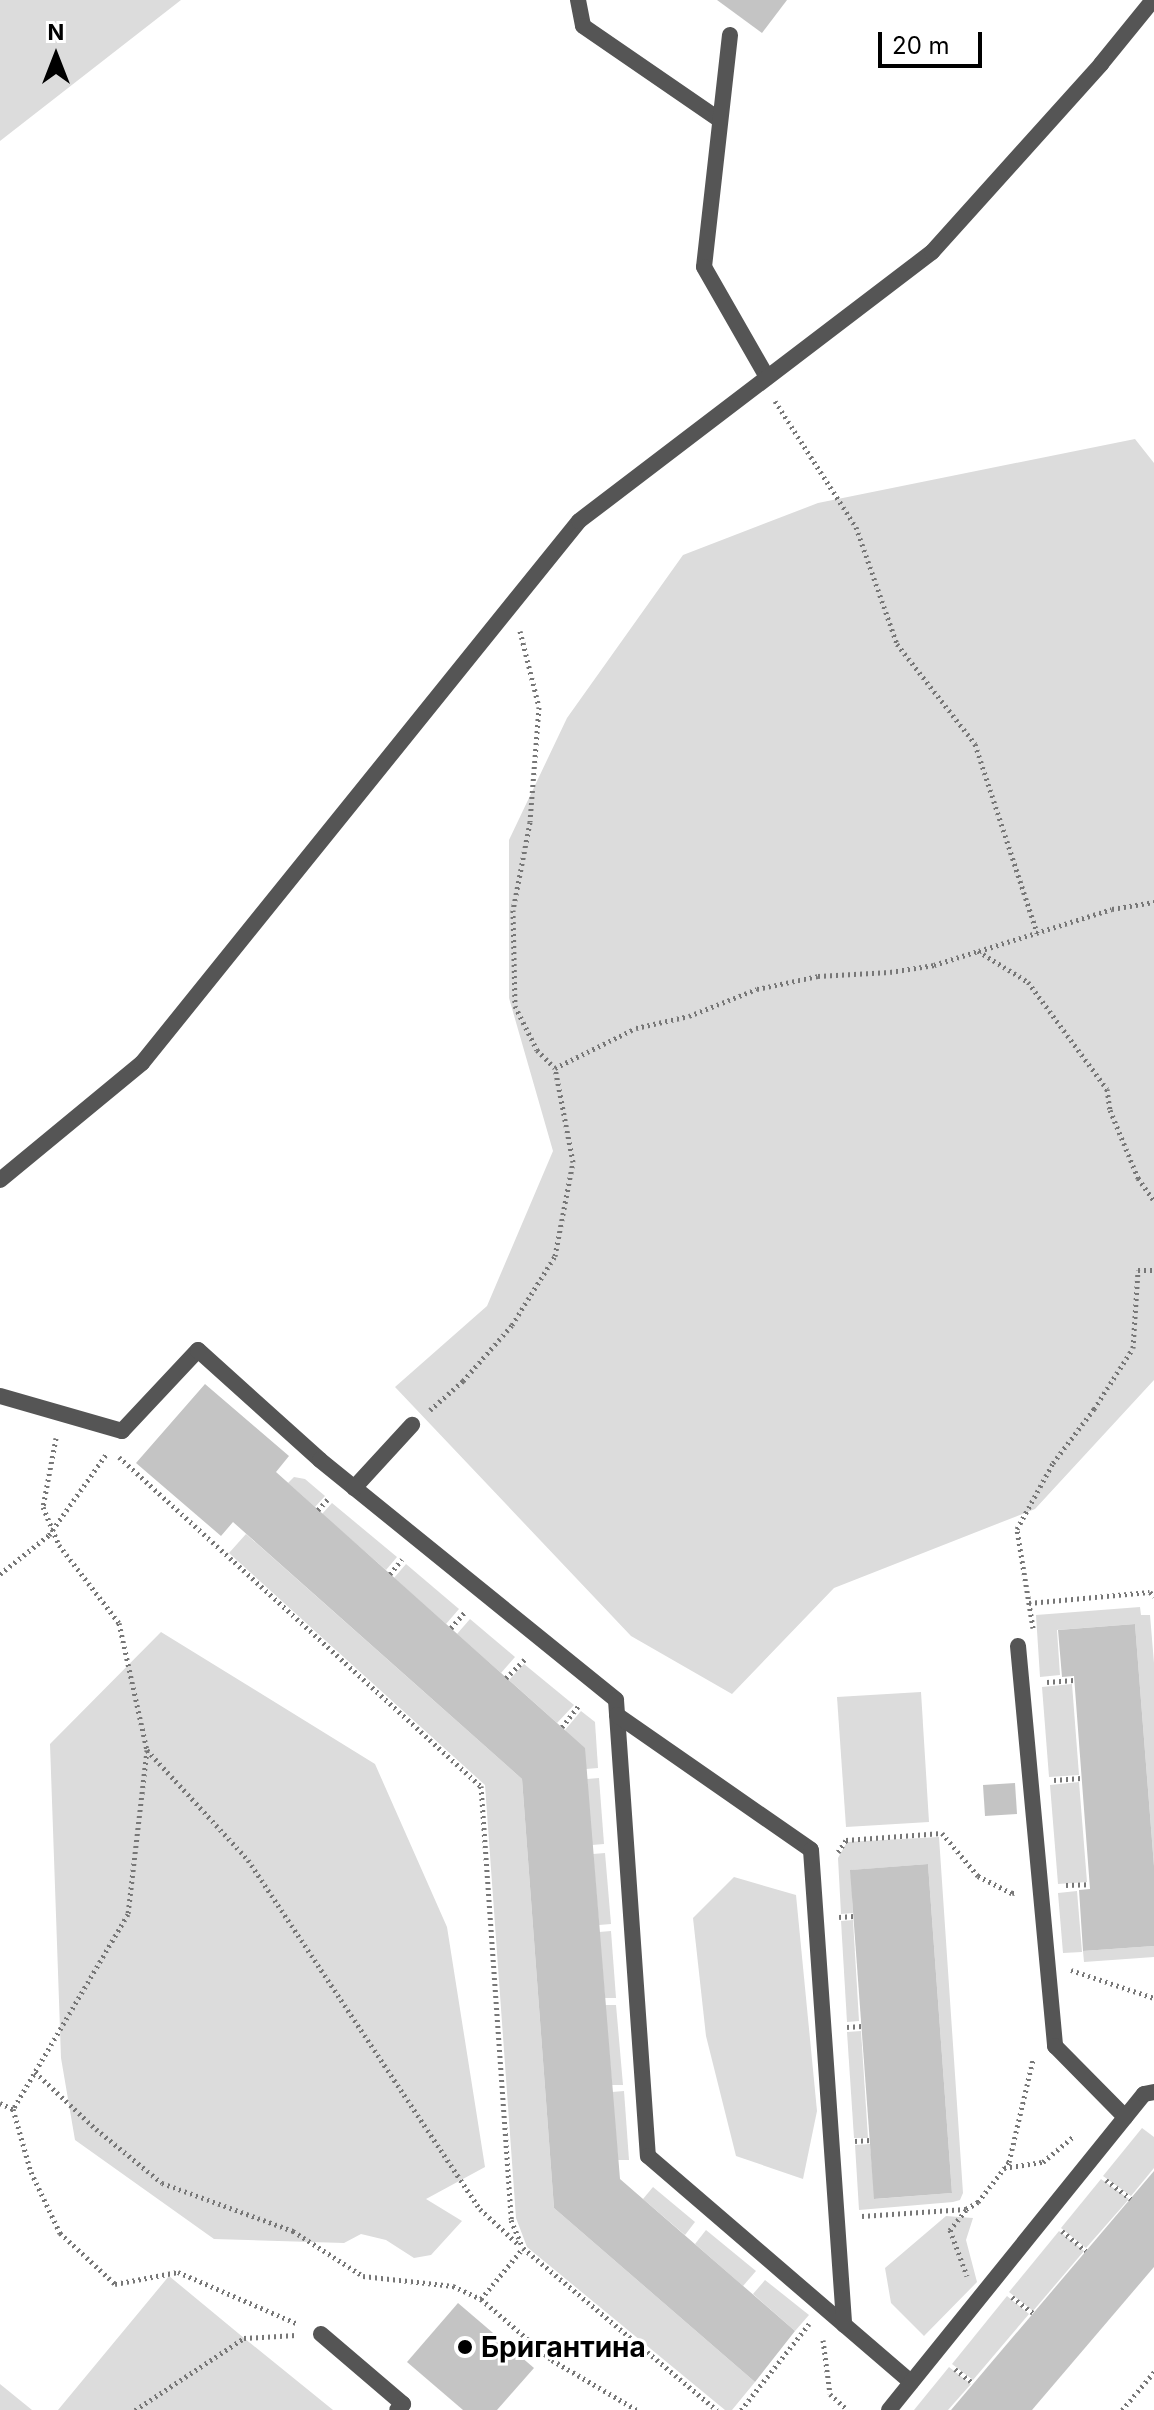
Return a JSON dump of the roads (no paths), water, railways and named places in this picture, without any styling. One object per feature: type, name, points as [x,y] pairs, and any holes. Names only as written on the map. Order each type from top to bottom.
[{"type":"street","points":[[578,0],[583,26],[720,120]]},
{"type":"street","points":[[0,1180],[142,1063],[579,521],[932,252],[1101,64],[1153,0]]},
{"type":"street","points":[[730,35],[704,267],[764,379]]},
{"type":"street","points":[[0,1396],[122,1431],[198,1350],[354,1488],[616,1700],[648,2156],[911,2382]]},
{"type":"street","points":[[354,1488],[412,1425]]},
{"type":"street","points":[[1018,1646],[1055,2046],[1125,2117]]},
{"type":"street","points":[[617,1715],[811,1850],[844,2325]]},
{"type":"street","points":[[889,2410],[1144,2094],[1154,2092]]},
{"type":"street","points":[[321,2334],[403,2404],[397,2410]]},
{"type":"place","name":"Бригантина","points":[[465,2347]]}]
